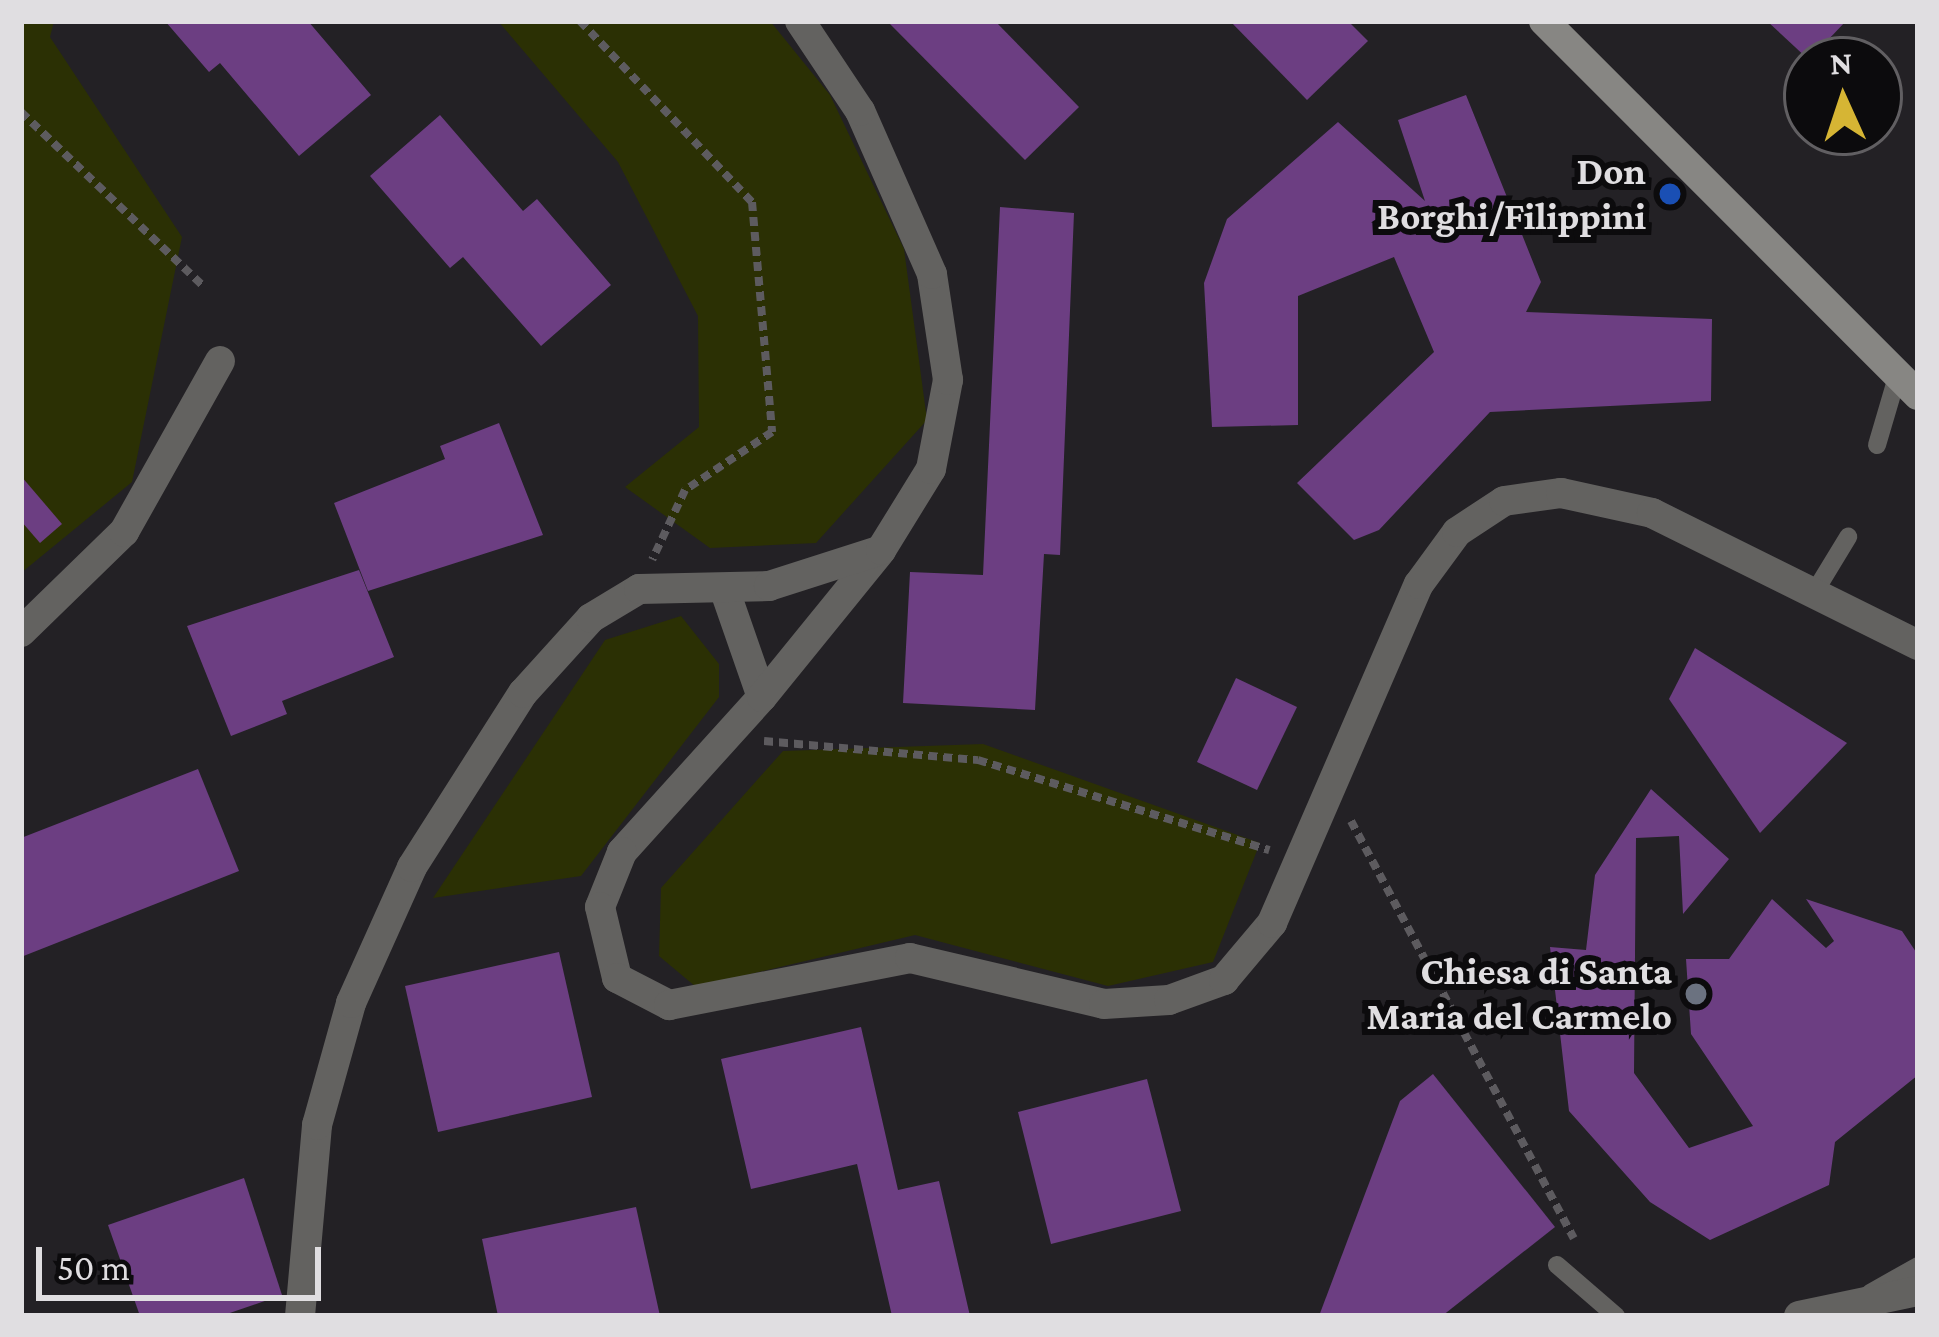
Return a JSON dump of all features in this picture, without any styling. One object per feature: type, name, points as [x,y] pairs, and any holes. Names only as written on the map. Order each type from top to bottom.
[{"type":"street","points":[[800,21],[909,215],[945,339],[938,452],[881,550],[762,698],[721,737],[622,851],[602,896],[610,969],[655,1002],[717,1002],[910,958],[1104,1004],[1169,1000],[1244,963],[1430,567],[1504,501],[1614,501],[1918,645]]},
{"type":"street","points":[[1544,21],[1907,386],[1918,406]]},
{"type":"street","points":[[21,632],[136,516],[220,361]]},
{"type":"street","points":[[300,1316],[324,1089],[389,911],[523,694],[591,618],[639,589],[725,591],[806,579],[881,550]]},
{"type":"street","points":[[725,591],[762,698]]},
{"type":"street","points":[[1799,1316],[1918,1285]]},
{"type":"lane","points":[[1877,445],[1907,386]]},
{"type":"lane","points":[[1814,593],[1848,537]]},
{"type":"lane","points":[[1557,1264],[1616,1316]]},
{"type":"path","points":[[580,21],[752,202],[772,432],[685,490],[639,589]]},
{"type":"path","points":[[21,112],[202,285]]},
{"type":"path","points":[[721,737],[978,760],[1294,858]]},
{"type":"path","points":[[1328,777],[1574,1238]]},
{"type":"green space","points":[[21,21],[54,21],[50,37],[182,237],[132,482],[21,573]]},
{"type":"green space","points":[[498,21],[770,21],[830,95],[904,249],[927,420],[816,543],[710,548],[625,487],[699,427],[698,316],[618,162]]},
{"type":"green space","points":[[681,616],[719,664],[719,697],[581,876],[433,898],[605,640]]},
{"type":"green space","points":[[983,744],[1260,843],[1213,962],[1108,986],[915,935],[696,987],[659,956],[661,888],[783,751]]},
{"type":"building","points":[[165,21],[308,21],[371,95],[299,156],[220,63],[209,72]]},
{"type":"building","points":[[887,21],[995,21],[1079,107],[1025,160]]},
{"type":"building","points":[[1230,21],[1348,21],[1368,41],[1307,100]]},
{"type":"building","points":[[1767,21],[1846,21],[1832,36],[1783,36]]},
{"type":"building","points":[[1466,95],[1541,282],[1526,312],[1712,319],[1711,401],[1490,412],[1379,530],[1354,540],[1297,483],[1434,352],[1394,257],[1298,296],[1298,425],[1212,427],[1204,283],[1227,219],[1338,122],[1425,201],[1398,120]]},
{"type":"building","points":[[440,115],[523,211],[537,199],[611,285],[541,346],[463,257],[450,268],[370,176]]},
{"type":"building","points":[[1000,207],[1074,213],[1060,555],[1044,554],[1035,710],[903,703],[910,572],[983,575]]},
{"type":"building","points":[[499,423],[543,535],[368,591],[334,503],[445,459],[440,446]]},
{"type":"building","points":[[21,476],[62,524],[40,543],[21,521]]},
{"type":"building","points":[[359,570],[394,657],[282,701],[287,714],[231,736],[187,626]]},
{"type":"building","points":[[1695,648],[1847,743],[1760,833],[1669,699]]},
{"type":"building","points":[[1236,678],[1297,707],[1257,790],[1197,762]]},
{"type":"building","points":[[198,769],[239,871],[21,957],[21,838]]},
{"type":"building","points":[[1651,789],[1729,859],[1683,914],[1679,836],[1636,838],[1634,1073],[1689,1148],[1753,1126],[1691,1034],[1686,959],[1729,959],[1772,899],[1826,948],[1834,941],[1806,899],[1902,931],[1918,955],[1918,1075],[1835,1142],[1829,1185],[1710,1240],[1650,1202],[1569,1111],[1550,947],[1586,950],[1595,875]]},
{"type":"building","points":[[559,952],[592,1097],[438,1132],[405,986]]},
{"type":"building","points":[[861,1027],[898,1190],[939,1181],[970,1316],[892,1316],[857,1164],[751,1189],[721,1059]]},
{"type":"building","points":[[1433,1074],[1555,1227],[1442,1316],[1319,1316],[1400,1101]]},
{"type":"building","points":[[1147,1079],[1181,1211],[1051,1244],[1018,1112]]},
{"type":"building","points":[[244,1178],[282,1295],[221,1316],[140,1316],[108,1225]]},
{"type":"building","points":[[636,1207],[660,1316],[498,1316],[482,1239]]},
{"type":"place","name":"Don Borghi/Filippini","points":[[1670,194]]},
{"type":"place","name":"Chiesa di Santa Maria del Carmelo","points":[[1696,994]]}]
